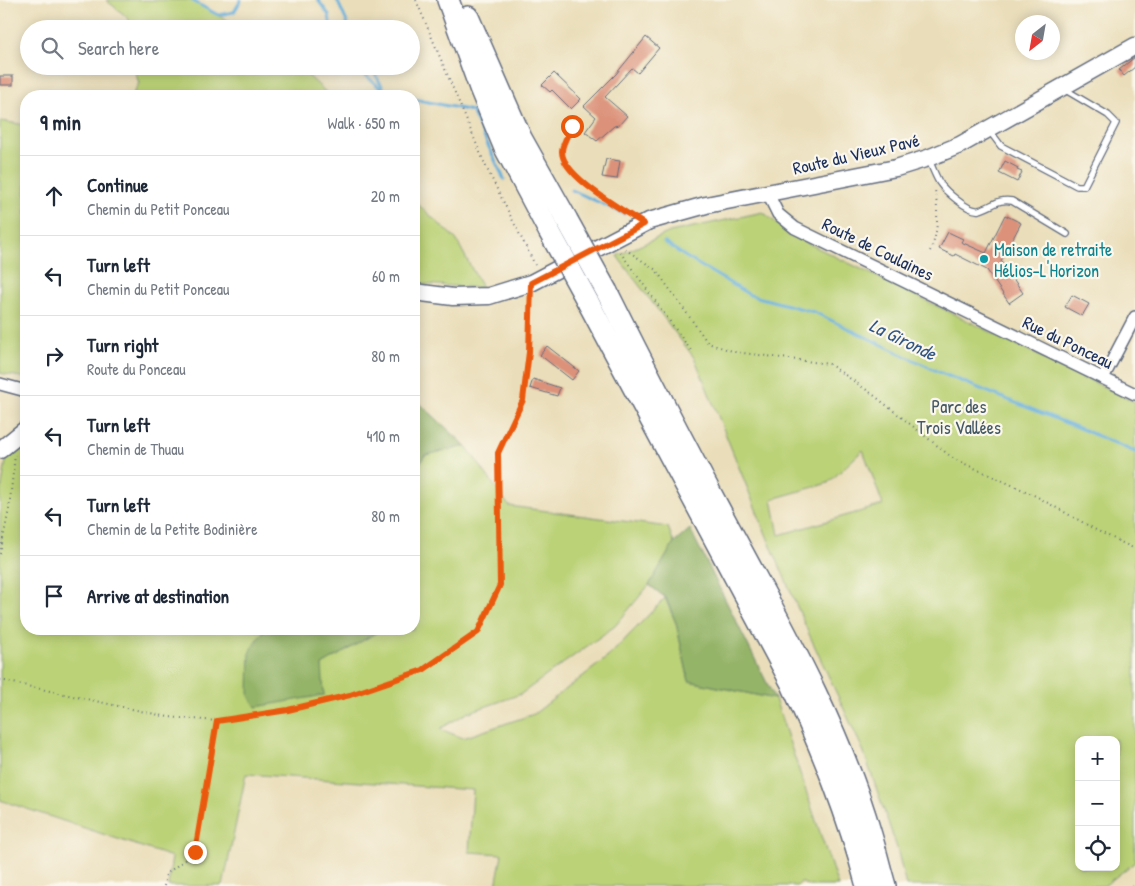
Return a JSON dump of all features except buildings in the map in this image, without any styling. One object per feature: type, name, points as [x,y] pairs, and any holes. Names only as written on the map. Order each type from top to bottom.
[{"type":"highway","points":[[448,0],[480,88],[504,146],[558,225],[683,442],[810,683],[852,778],[871,834],[885,886]]},
{"type":"highway","points":[[463,0],[470,23],[558,225]]},
{"type":"highway","points":[[598,297],[792,682],[842,800],[855,838],[867,886]]},
{"type":"street","name":"Route du Vieux Pavé","points":[[420,293],[453,297],[489,296],[537,280],[644,224],[706,205],[896,168],[928,158],[960,145],[989,130],[1135,46]]},
{"type":"street","name":"Route de Coulaines","points":[[768,194],[778,214],[795,228],[985,321]]},
{"type":"street","points":[[1103,378],[1135,317]]},
{"type":"street","name":"Rue du Ponceau","points":[[985,321],[1135,394]]},
{"type":"street","points":[[0,384],[20,389]]},
{"type":"street","points":[[0,450],[20,434]]},
{"type":"lane","points":[[989,130],[1001,146],[1076,186],[1084,186],[1116,123],[1108,115],[1062,88]]},
{"type":"lane","points":[[928,158],[940,183],[953,197],[969,208],[978,210],[1004,200],[1012,202],[1067,234]]},
{"type":"path","points":[[0,680],[168,717],[217,721],[288,710],[350,695],[423,670],[478,632],[500,585],[498,453],[523,400],[537,280],[529,255],[495,186],[416,0]]},
{"type":"path","points":[[572,126],[562,150],[565,162],[582,182],[644,224]]},
{"type":"path","points":[[930,251],[935,241],[936,229],[935,191],[932,184]]},
{"type":"path","points":[[612,240],[692,352]]},
{"type":"path","points":[[612,240],[656,270],[708,343],[735,352],[829,364],[872,394],[954,459],[1032,494],[1135,549]]},
{"type":"path","points":[[0,554],[20,439]]},
{"type":"path","points":[[164,886],[166,874],[195,852],[217,721]]},
{"type":"green space","points":[[106,0],[190,0],[227,20],[129,20]]},
{"type":"green space","points":[[136,75],[308,75],[324,90],[135,90],[139,83]]},
{"type":"green space","points":[[0,121],[20,124],[20,377],[0,373]]},
{"type":"green space","points":[[420,206],[456,239],[482,288],[421,284]]},
{"type":"green space","name":"Parc des Trois Vallées","points":[[763,212],[791,235],[1135,402],[1135,862],[1104,886],[906,886],[897,848],[863,750],[808,632],[768,539],[695,359],[617,256],[670,232]],"holes":[[[863,450],[883,505],[779,535],[772,499],[828,483]]]},
{"type":"green space","points":[[420,404],[466,446],[425,455],[420,463]]},
{"type":"green space","points":[[466,446],[509,506],[668,527],[674,543],[649,585],[615,626],[521,694],[467,713],[440,729],[463,738],[534,714],[609,656],[665,598],[676,623],[689,681],[775,699],[838,886],[809,886],[801,882],[797,886],[496,886],[502,854],[469,852],[473,790],[246,774],[223,886],[168,886],[172,857],[0,800],[0,497],[7,455],[20,448],[20,635],[261,635],[250,651],[322,665],[372,635],[420,635],[420,463],[425,455]]},
{"type":"green space","points":[[690,529],[775,699],[689,681],[676,623],[666,598],[649,585],[674,543]]},
{"type":"green space","points":[[261,635],[372,635],[322,665],[324,695],[256,707],[249,696],[250,651]]},
{"type":"waterway","name":"La Gironde","points":[[191,0],[218,15],[234,12],[241,0]]},
{"type":"waterway","name":"La Gironde","points":[[318,0],[329,15],[330,20]]},
{"type":"waterway","points":[[337,0],[346,20]]},
{"type":"waterway","name":"La Gironde","points":[[365,75],[383,90]]},
{"type":"waterway","points":[[375,75],[384,89]]},
{"type":"waterway","name":"La Gironde","points":[[420,100],[472,111],[504,179]]},
{"type":"waterway","name":"La Gironde","points":[[572,190],[624,214]]},
{"type":"waterway","name":"La Gironde","points":[[664,242],[750,295],[814,312],[941,373],[1135,452]]},
{"type":"place","name":"Maison de retraite Hélios-L'Horizon","points":[[984,259]]},
{"type":"route","points":[[195,852],[217,721],[288,710],[350,695],[423,670],[478,632],[500,585],[498,453],[523,400],[529,352],[531,283],[644,224],[582,182],[565,162],[562,150],[572,126]]}]
